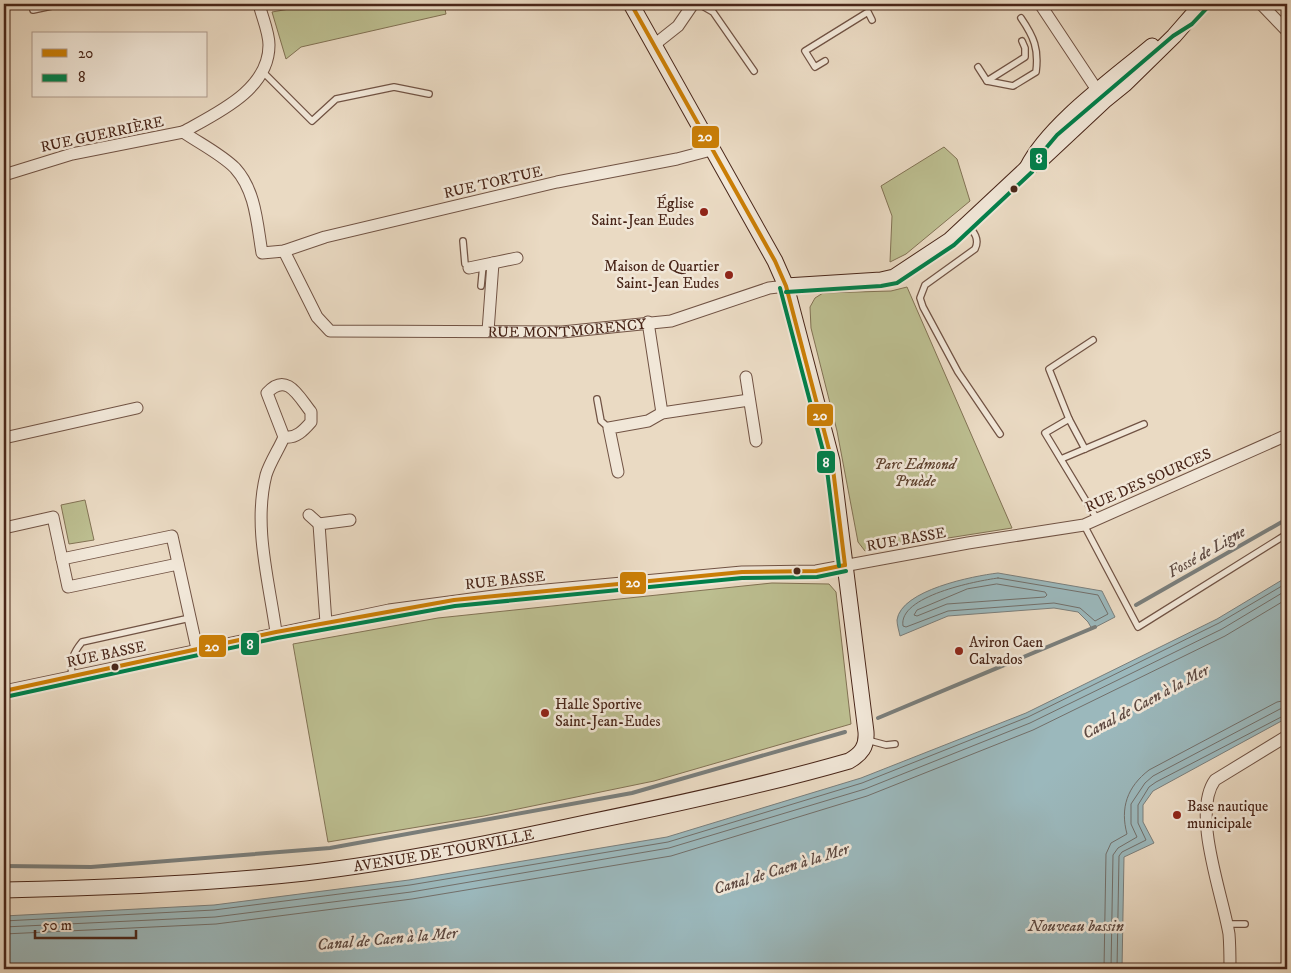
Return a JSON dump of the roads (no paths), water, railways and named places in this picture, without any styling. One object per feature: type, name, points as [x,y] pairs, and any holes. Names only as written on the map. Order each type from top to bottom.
[{"type":"street","points":[[183,132],[229,106],[253,85],[263,72],[268,59],[269,43],[259,4]]},
{"type":"street","points":[[631,4],[774,261],[786,286],[832,460],[867,740]]},
{"type":"street","points":[[654,45],[678,26],[693,4]]},
{"type":"street","points":[[1040,4],[1101,96]]},
{"type":"street","points":[[967,224],[1027,168],[1036,150],[1053,131],[1101,96],[1174,27],[1188,19],[1202,4]]},
{"type":"street","points":[[1261,4],[1287,31]]},
{"type":"street","name":"RUE GUERRIÈRE","points":[[4,175],[72,154],[183,132],[234,167],[245,182],[252,198],[262,253],[284,251]]},
{"type":"street","name":"RUE TORTUE","points":[[284,251],[324,237],[557,182],[677,160],[711,150]]},
{"type":"street","name":"RUE MONTMORENCY","points":[[284,251],[317,318],[330,331],[562,332],[670,321],[769,288],[890,278],[929,256],[967,224]]},
{"type":"street","points":[[470,268],[517,258]]},
{"type":"street","points":[[488,264],[488,331]]},
{"type":"street","points":[[648,322],[662,413]]},
{"type":"street","points":[[746,377],[756,441]]},
{"type":"street","points":[[276,632],[261,528],[266,474],[284,437],[268,393],[273,387],[281,384],[290,386],[311,412],[311,422],[304,430],[291,438],[284,437]]},
{"type":"street","points":[[618,472],[609,428],[648,421],[662,413],[750,400]]},
{"type":"street","points":[[4,438],[137,408]]},
{"type":"street","name":"RUE DES SOURCES","points":[[1015,536],[1084,525],[1287,435]]},
{"type":"street","points":[[309,515],[319,524],[326,623]]},
{"type":"street","points":[[4,528],[53,517],[68,587],[178,564]]},
{"type":"street","points":[[319,524],[350,520]]},
{"type":"street","points":[[62,559],[172,536],[197,649]]},
{"type":"street","name":"RUE BASSE","points":[[4,691],[276,632],[389,610],[505,594],[742,572],[816,571],[1015,536]]},
{"type":"street","name":"AVENUE DE TOURVILLE","points":[[4,890],[92,888],[236,880],[386,862],[616,817],[808,772],[849,761],[859,755],[867,740]]},
{"type":"street","points":[[1230,969],[1231,953],[1210,851],[1206,802],[1209,788],[1215,780],[1286,740]]},
{"type":"lane","points":[[33,10],[61,4]]},
{"type":"lane","points":[[699,4],[713,12],[754,71]]},
{"type":"lane","points":[[825,61],[815,67],[805,51],[868,12],[872,20]]},
{"type":"lane","points":[[978,67],[987,81],[1013,86],[1036,72],[1037,47],[1034,37],[1022,18]]},
{"type":"lane","points":[[987,81],[1025,57],[1025,48],[1022,41]]},
{"type":"lane","points":[[263,72],[312,121],[336,99],[394,87],[429,94]]},
{"type":"lane","points":[[967,224],[976,235],[975,249],[925,286],[920,298],[958,372],[1000,434]]},
{"type":"lane","points":[[463,241],[465,264],[470,268]]},
{"type":"lane","points":[[481,286],[488,264]]},
{"type":"lane","points":[[1085,449],[1069,419],[1049,369],[1093,340]]},
{"type":"lane","points":[[597,399],[601,421],[609,428]]},
{"type":"lane","points":[[1069,419],[1045,433],[1097,519]]},
{"type":"lane","points":[[1062,459],[1144,424]]},
{"type":"lane","points":[[1084,525],[1138,627],[1287,534]]},
{"type":"lane","points":[[72,676],[70,664],[74,651],[82,642],[190,618]]},
{"type":"lane","points":[[867,740],[886,745],[895,744]]},
{"type":"lane","points":[[1226,924],[1245,924]]},
{"type":"water","points":[[998,573],[1102,591],[1115,617],[1092,629],[1078,612],[1054,608],[948,616],[900,636],[897,620],[901,609],[911,600],[940,586],[956,581]]},
{"type":"water","points":[[1287,577],[1287,718],[1153,791],[1143,805],[1143,822],[1154,843],[1124,857],[1122,969],[4,969],[4,916],[214,905],[409,880],[667,837],[861,778],[1026,713],[1217,619]]},
{"type":"waterway","name":"Fossé de Ligne","points":[[1136,605],[1287,519]]},
{"type":"waterway","points":[[878,718],[1095,627]]},
{"type":"waterway","points":[[4,866],[91,867],[330,848],[632,793],[845,732]]},
{"type":"place","name":"Église Saint-Jean Eudes","points":[[704,212]]},
{"type":"place","name":"Maison de Quartier Saint-Jean Eudes","points":[[729,275]]},
{"type":"place","name":"Aviron Caen Calvados","points":[[959,651]]},
{"type":"place","name":"Halle Sportive Saint-Jean-Eudes","points":[[545,713]]},
{"type":"place","name":"Base nautique municipale","points":[[1177,815]]},
{"type":"park label","name":"Parc Edmond Pruède","points":[[915,472]]},
{"type":"water label","name":"Canal de Caen à la Mer","points":[[1145,701]]},
{"type":"water label","name":"Canal de Caen à la Mer","points":[[781,868]]},
{"type":"water label","name":"Nouveau bassin","points":[[1076,925]]},
{"type":"water label","name":"Canal de Caen à la Mer","points":[[387,938]]}]
